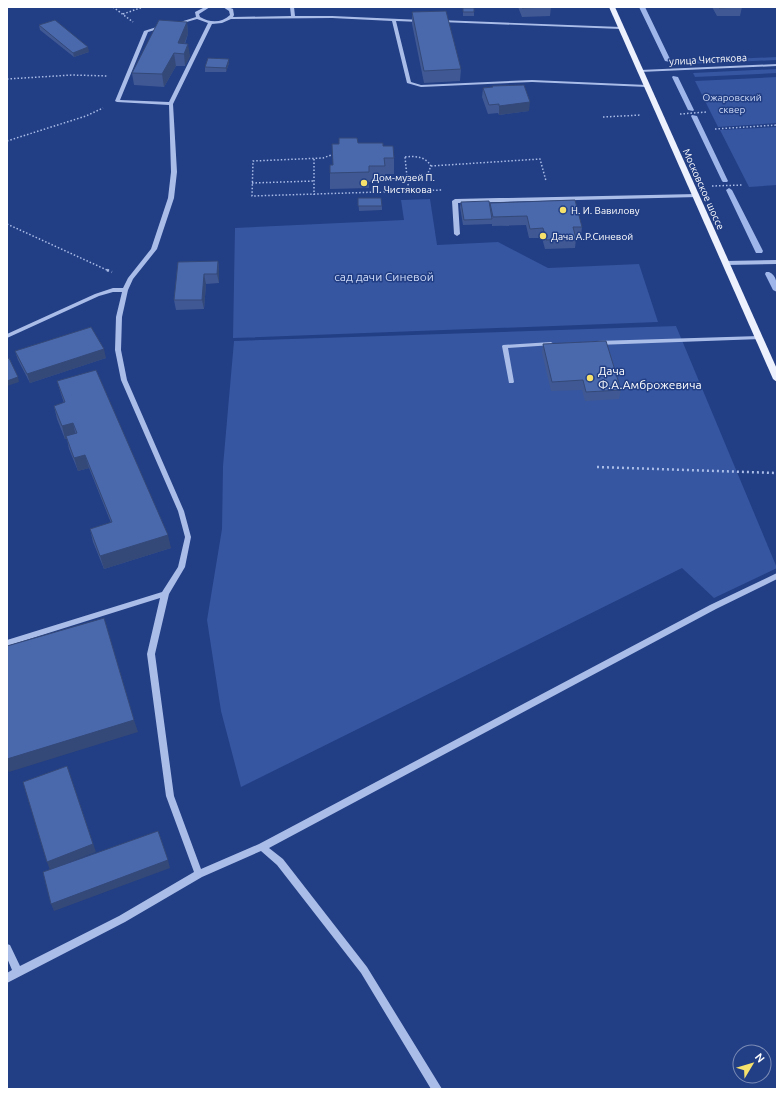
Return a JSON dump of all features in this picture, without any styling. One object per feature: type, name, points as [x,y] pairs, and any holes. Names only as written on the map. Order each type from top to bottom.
[{"type":"main road","name":"Московское шоссе","points":[[612,7],[777,379]]},
{"type":"street","points":[[198,18],[198,13],[208,7]]},
{"type":"street","points":[[225,7],[233,13],[231,18]]},
{"type":"street","points":[[292,7],[293,17]]},
{"type":"street","points":[[171,104],[117,101],[146,31],[198,18],[210,22],[222,22],[231,18],[293,17],[426,21]]},
{"type":"street","points":[[394,21],[409,83],[414,85],[420,86],[532,81],[647,86]]},
{"type":"street","points":[[434,21],[621,28]]},
{"type":"street","points":[[199,874],[170,796],[151,654],[166,594],[181,567],[188,537],[181,511],[124,380],[118,350],[119,317],[126,290],[130,280],[154,249],[171,198],[174,172],[171,104],[210,22]]},
{"type":"street","name":"улица Чистякова","points":[[640,70],[777,64]]},
{"type":"street","points":[[457,234],[455,201],[696,196]]},
{"type":"street","points":[[726,263],[777,262]]},
{"type":"street","points":[[7,336],[96,295],[113,290],[126,290]]},
{"type":"street","points":[[591,343],[759,338]]},
{"type":"street","points":[[510,382],[505,346],[560,344]]},
{"type":"street","points":[[7,978],[122,918],[199,874],[262,847],[712,607],[777,576]]},
{"type":"street","points":[[7,642],[166,594]]},
{"type":"street","points":[[262,847],[280,862],[364,970],[436,1089]]},
{"type":"street","points":[[7,948],[18,972]]},
{"type":"path","points":[[113,7],[146,31]]},
{"type":"path","points":[[122,14],[143,7]]},
{"type":"path","points":[[7,79],[72,75],[127,77]]},
{"type":"path","points":[[7,141],[86,116],[117,101]]},
{"type":"path","points":[[673,114],[707,112]]},
{"type":"path","points":[[603,117],[643,115]]},
{"type":"path","points":[[715,129],[777,125]]},
{"type":"path","points":[[338,153],[323,158],[314,159],[253,160],[252,196],[448,190]]},
{"type":"path","points":[[409,191],[405,157],[419,157],[429,162],[431,166]]},
{"type":"path","points":[[314,159],[314,194]]},
{"type":"path","points":[[431,166],[540,159],[548,186]]},
{"type":"path","points":[[407,177],[415,177],[428,173],[431,166]]},
{"type":"path","points":[[252,182],[314,181]]},
{"type":"path","points":[[715,193],[712,186],[743,185]]},
{"type":"path","points":[[7,224],[130,280]]},
{"type":"path","points":[[597,467],[777,473]]},
{"type":"green space","points":[[777,57],[777,60],[688,64],[686,61]]},
{"type":"green space","points":[[777,69],[777,73],[695,77],[693,73]]},
{"type":"green space","name":"Ожаровский сквер","points":[[777,77],[777,123],[718,127],[695,81]]},
{"type":"green space","name":"Ожаровский сквер","points":[[777,127],[777,185],[749,187],[720,130]]},
{"type":"green space","name":"сад дачи Синевой","points":[[430,199],[437,245],[498,242],[548,268],[639,264],[658,322],[233,338],[235,228],[404,220],[401,200]]},
{"type":"green space","points":[[676,326],[777,568],[714,598],[682,568],[241,787],[221,711],[207,620],[222,529],[223,466],[234,341]]},
{"type":"building","points":[[522,7],[551,7],[522,8]]},
{"type":"building","points":[[718,7],[742,7],[719,8]]},
{"type":"building","points":[[463,8],[474,8],[474,12],[463,12]]},
{"type":"building","points":[[446,11],[461,69],[424,71],[412,12]]},
{"type":"building","points":[[55,20],[88,47],[73,53],[39,25]]},
{"type":"building","points":[[159,20],[187,22],[178,43],[188,44],[184,54],[174,53],[162,74],[132,73]]},
{"type":"building","points":[[208,58],[229,59],[226,68],[205,67]]},
{"type":"building","points":[[524,85],[530,102],[499,106],[499,104],[489,105],[483,88],[493,87],[492,86]]},
{"type":"building","points":[[339,138],[357,138],[358,143],[383,143],[383,146],[393,146],[394,158],[384,158],[385,166],[369,166],[369,172],[330,173],[330,165],[333,165],[332,144],[339,144]]},
{"type":"building","points":[[358,198],[381,198],[382,206],[358,206]]},
{"type":"building","points":[[575,200],[582,227],[573,227],[576,239],[546,240],[543,228],[530,229],[527,216],[493,217],[490,203]]},
{"type":"building","points":[[489,201],[492,219],[464,220],[461,202]]},
{"type":"building","points":[[218,261],[217,274],[204,274],[202,300],[174,300],[178,262]]},
{"type":"building","points":[[91,327],[104,349],[27,374],[15,351]]},
{"type":"building","points":[[606,341],[621,390],[586,392],[583,380],[552,382],[543,344]]},
{"type":"building","points":[[9,358],[18,377],[7,381],[7,359]]},
{"type":"building","points":[[96,370],[168,535],[100,556],[90,529],[112,522],[85,455],[74,458],[66,436],[77,433],[73,423],[62,426],[54,406],[65,402],[57,381]]},
{"type":"building","points":[[104,618],[134,720],[7,759],[7,646]]},
{"type":"building","points":[[67,766],[93,844],[47,862],[23,782]]},
{"type":"building","points":[[158,831],[168,860],[51,904],[43,872]]},
{"type":"waterway","points":[[642,7],[668,61]]},
{"type":"waterway","points":[[675,77],[691,110]]},
{"type":"waterway","points":[[694,116],[725,181]]},
{"type":"waterway","points":[[729,190],[759,251]]},
{"type":"waterway","points":[[769,274],[777,290]]},
{"type":"place","name":"Дом-музей П. П. Чистякова","points":[[364,183]]},
{"type":"place","name":"Н. И. Вавилову","points":[[563,210]]},
{"type":"place","name":"Дача А.Р.Синевой","points":[[543,236]]},
{"type":"place","name":"Дача Ф.А.Амброжевича","points":[[590,378]]}]
